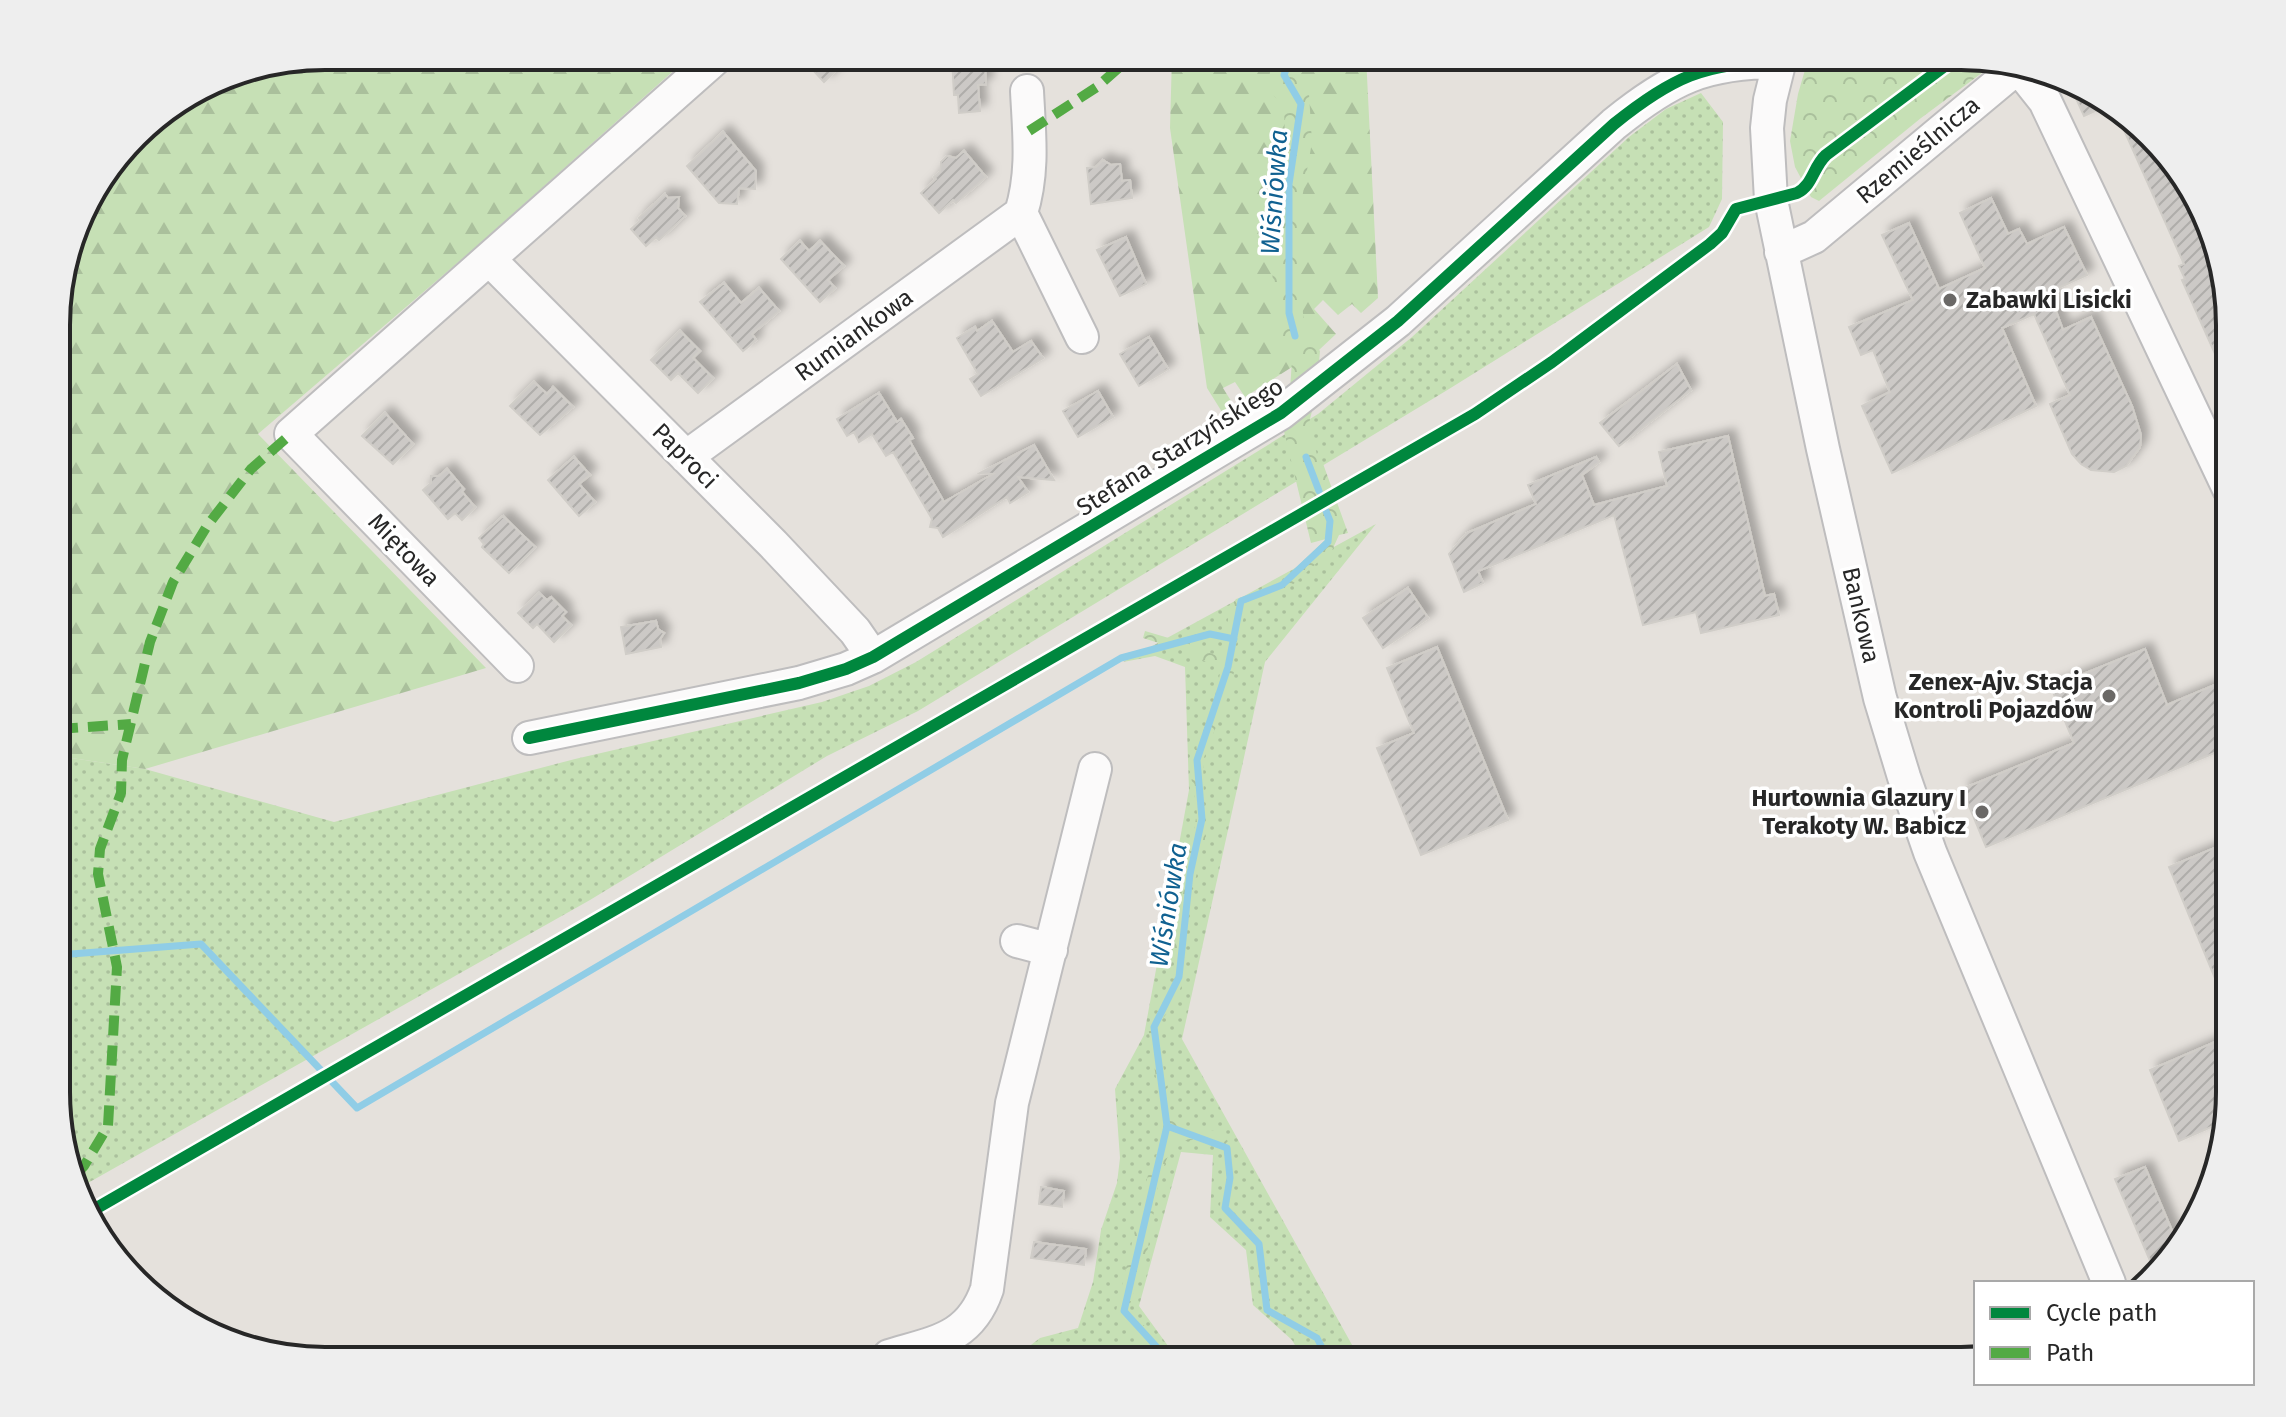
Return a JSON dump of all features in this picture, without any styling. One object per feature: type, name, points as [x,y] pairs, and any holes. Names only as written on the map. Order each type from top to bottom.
[{"type":"street","points":[[490,260],[702,70]]},
{"type":"street","name":"Stefana Starzyńskiego","points":[[529,738],[799,683],[873,657],[1281,413],[1398,321],[1614,124],[1652,94],[1678,80],[1709,70]]},
{"type":"street","name":"Bankowa","points":[[1777,70],[1770,100],[1767,156],[1771,200],[1880,698],[1930,852],[2108,1281]]},
{"type":"street","name":"Rzemieślnicza","points":[[1781,252],[1814,237],[2008,75]]},
{"type":"street","name":"Rzemieślnicza","points":[[2028,79],[2045,101],[2215,459]]},
{"type":"street","points":[[1027,91],[1031,167],[1021,213],[1082,337]]},
{"type":"street","name":"Rumiankowa","points":[[686,457],[1021,213]]},
{"type":"street","name":"Miętowa","points":[[490,260],[291,434],[517,666]]},
{"type":"street","name":"Paproci","points":[[490,260],[849,624],[873,657]]},
{"type":"street","points":[[917,1347],[954,1334],[969,1323],[981,1307],[987,1289],[1012,1103],[1095,769]]},
{"type":"street","points":[[1017,941],[1051,950]]},
{"type":"green space","points":[[674,70],[469,253],[258,434],[486,668],[145,769],[70,758],[72,292],[89,228],[104,198],[133,157],[157,133],[198,104],[228,89],[292,72]]},
{"type":"green space","points":[[1172,70],[1367,70],[1378,298],[1361,313],[1352,304],[1338,315],[1323,300],[1314,309],[1336,334],[1319,350],[1245,397],[1235,382],[1223,388],[1233,404],[1222,412],[1207,388],[1170,128]]},
{"type":"green space","points":[[1270,70],[1298,70],[1295,79],[1309,94],[1312,142],[1295,238],[1305,332],[1320,351],[1316,395],[1309,423],[1317,455],[1321,458],[1348,533],[1339,535],[1328,559],[1319,561],[1280,596],[1248,603],[1231,662],[1234,672],[1227,699],[1203,760],[1205,839],[1183,931],[1181,987],[1172,1007],[1159,1023],[1157,1038],[1170,1097],[1170,1116],[1177,1125],[1224,1132],[1233,1166],[1226,1199],[1259,1240],[1269,1309],[1292,1326],[1318,1331],[1324,1346],[1316,1346],[1305,1331],[1284,1326],[1263,1310],[1262,1266],[1255,1240],[1220,1206],[1221,1193],[1228,1183],[1227,1153],[1222,1143],[1201,1139],[1174,1142],[1160,1175],[1146,1259],[1126,1315],[1153,1331],[1164,1346],[1149,1347],[1115,1315],[1148,1175],[1162,1142],[1159,1097],[1148,1026],[1168,997],[1175,975],[1173,949],[1197,813],[1191,776],[1192,757],[1212,710],[1221,669],[1187,652],[1143,638],[1145,631],[1189,644],[1224,659],[1229,609],[1236,599],[1278,585],[1326,539],[1311,543],[1282,423],[1290,391],[1292,359],[1280,342],[1268,237],[1285,140],[1284,106],[1267,89]]},
{"type":"green space","points":[[1805,70],[1984,71],[1819,201],[1811,197],[1795,167],[1790,141]]},
{"type":"green space","points":[[1701,93],[1723,122],[1722,199],[1709,227],[1449,389],[918,711],[827,756],[590,900],[87,1183],[72,1125],[70,1092],[70,758],[145,769],[334,822],[575,759],[822,702],[869,686],[916,662],[1318,414],[1412,337],[1629,137],[1666,109]]},
{"type":"green space","points":[[1376,524],[1265,662],[1182,1039],[1353,1346],[1296,1346],[1253,1305],[1246,1250],[1210,1217],[1213,1155],[1181,1152],[1139,1306],[1168,1346],[1029,1347],[1040,1338],[1078,1328],[1093,1282],[1101,1230],[1117,1183],[1120,1158],[1115,1089],[1144,1035],[1189,790],[1185,667],[1155,656],[1123,662]]},
{"type":"building","points":[[813,70],[836,70],[824,82]]},
{"type":"building","points":[[953,70],[985,70],[986,84],[978,85],[980,111],[959,113],[958,95],[954,95]]},
{"type":"building","points":[[2076,98],[2097,110],[2084,116]]},
{"type":"building","points":[[2123,129],[2163,170],[2197,228],[2214,292],[2215,354],[2182,280],[2185,279],[2179,266],[2184,264]]},
{"type":"building","points":[[723,132],[756,171],[755,189],[739,188],[737,204],[719,203],[687,166]]},
{"type":"building","points":[[964,151],[986,177],[939,213],[921,193],[936,179],[934,177],[940,172],[941,162],[947,156],[956,158]]},
{"type":"building","points":[[1103,160],[1111,165],[1120,164],[1122,181],[1130,180],[1132,198],[1091,204],[1087,168],[1096,167]]},
{"type":"building","points":[[665,194],[668,198],[679,197],[678,208],[685,216],[659,240],[656,237],[646,246],[631,229]]},
{"type":"building","points":[[1991,198],[2008,234],[2019,229],[2027,244],[2064,227],[2087,275],[2049,292],[2063,330],[2091,317],[2132,406],[2141,435],[2140,447],[2126,466],[2114,472],[2091,470],[2072,454],[2050,404],[2070,395],[2034,314],[2002,328],[2036,406],[1892,473],[1862,406],[1890,392],[1873,350],[1861,355],[1849,327],[1913,300],[1882,235],[1909,223],[1939,289],[1985,268],[1960,213]]},
{"type":"building","points":[[1126,237],[1146,284],[1120,296],[1097,250]]},
{"type":"building","points":[[800,241],[809,251],[820,241],[844,266],[828,280],[835,288],[820,302],[781,259]]},
{"type":"building","points":[[724,283],[741,303],[759,288],[779,311],[752,334],[756,340],[743,351],[700,302]]},
{"type":"building","points":[[992,321],[1013,352],[1031,341],[1043,358],[981,396],[970,379],[978,374],[957,338],[975,327],[977,331]]},
{"type":"building","points":[[680,331],[700,351],[693,358],[713,378],[698,393],[678,373],[671,380],[651,360]]},
{"type":"building","points":[[1149,337],[1168,369],[1139,386],[1120,354]]},
{"type":"building","points":[[1677,364],[1691,390],[1619,446],[1600,423]]},
{"type":"building","points":[[534,382],[547,394],[553,387],[573,407],[540,435],[510,406]]},
{"type":"building","points":[[1098,391],[1113,417],[1078,437],[1063,411]]},
{"type":"building","points":[[879,393],[897,422],[901,419],[913,438],[909,440],[944,502],[993,474],[980,473],[1034,445],[1054,480],[1018,477],[1028,492],[1010,503],[1007,497],[943,537],[938,528],[930,527],[932,519],[893,452],[886,456],[872,434],[859,442],[854,432],[847,436],[837,419]]},
{"type":"building","points":[[385,413],[413,444],[393,464],[362,436]]},
{"type":"building","points":[[1728,436],[1765,596],[1774,594],[1779,615],[1701,633],[1696,612],[1643,625],[1614,515],[1478,571],[1483,583],[1464,592],[1449,554],[1467,533],[1536,504],[1528,485],[1596,457],[1599,462],[1582,475],[1594,505],[1667,486],[1659,452]]},
{"type":"building","points":[[574,457],[590,475],[579,484],[595,502],[579,516],[548,480]]},
{"type":"building","points":[[447,469],[475,507],[462,520],[455,513],[448,519],[423,490],[431,483],[431,476],[439,476]]},
{"type":"building","points":[[503,516],[535,547],[509,573],[482,547],[484,544],[479,538]]},
{"type":"building","points":[[1408,588],[1428,618],[1383,648],[1363,618]]},
{"type":"building","points":[[539,593],[547,600],[551,597],[566,612],[562,616],[571,625],[554,642],[537,624],[533,628],[518,613]]},
{"type":"building","points":[[656,621],[658,629],[664,633],[660,639],[661,647],[626,654],[621,627]]},
{"type":"building","points":[[1437,647],[1508,820],[1421,855],[1377,748],[1414,733],[1387,668]]},
{"type":"building","points":[[2145,649],[2167,705],[2215,685],[2215,753],[1986,847],[1962,789],[2074,743],[2051,687]]},
{"type":"building","points":[[2215,848],[2215,978],[2169,867]]},
{"type":"building","points":[[2215,1042],[2213,1126],[2179,1141],[2150,1070]]},
{"type":"building","points":[[2145,1167],[2173,1233],[2151,1262],[2115,1179]]},
{"type":"building","points":[[1041,1187],[1064,1191],[1062,1207],[1039,1204]]},
{"type":"building","points":[[1034,1242],[1086,1249],[1084,1265],[1031,1258]]},
{"type":"waterway","name":"Wiśniówka","points":[[1286,70],[1284,75],[1301,104],[1289,184],[1289,313],[1295,336]]},
{"type":"waterway","name":"Wiśniówka","points":[[1306,457],[1319,491]]},
{"type":"waterway","name":"Wiśniówka","points":[[1321,1346],[1317,1338],[1267,1310],[1259,1244],[1225,1208],[1230,1178],[1227,1148],[1167,1126],[1154,1027],[1179,977],[1190,874],[1202,819],[1197,760],[1228,667],[1241,601],[1282,585],[1328,542],[1330,521],[1326,511]]},
{"type":"waterway","points":[[70,954],[201,944],[357,1108],[1121,658],[1210,634],[1234,639]]},
{"type":"waterway","points":[[1156,1346],[1124,1311],[1167,1126]]},
{"type":"marked path","points":[[1029,131],[1097,87],[1116,70]]},
{"type":"marked path","points":[[82,1168],[108,1126],[117,967],[98,874],[100,849],[121,793],[122,760],[150,642],[173,582],[207,526],[251,469],[291,434]]},
{"type":"marked path","points":[[70,728],[131,724]]},
{"type":"cycle path","points":[[529,738],[799,683],[873,657],[1281,413],[1398,321],[1614,124],[1653,95],[1706,70]]},
{"type":"cycle path","points":[[98,1207],[1475,414],[1552,362],[1710,244],[1722,233],[1736,209],[1802,190],[1826,155],[1939,70]]},
{"type":"place","name":"Zabawki Lisicki","points":[[1950,300]]},
{"type":"place","name":"Zenex-Ajv. Stacja Kontroli Pojazdów","points":[[2109,696]]},
{"type":"place","name":"Hurtownia Glazury I Terakoty W. Babicz","points":[[1982,812]]}]
